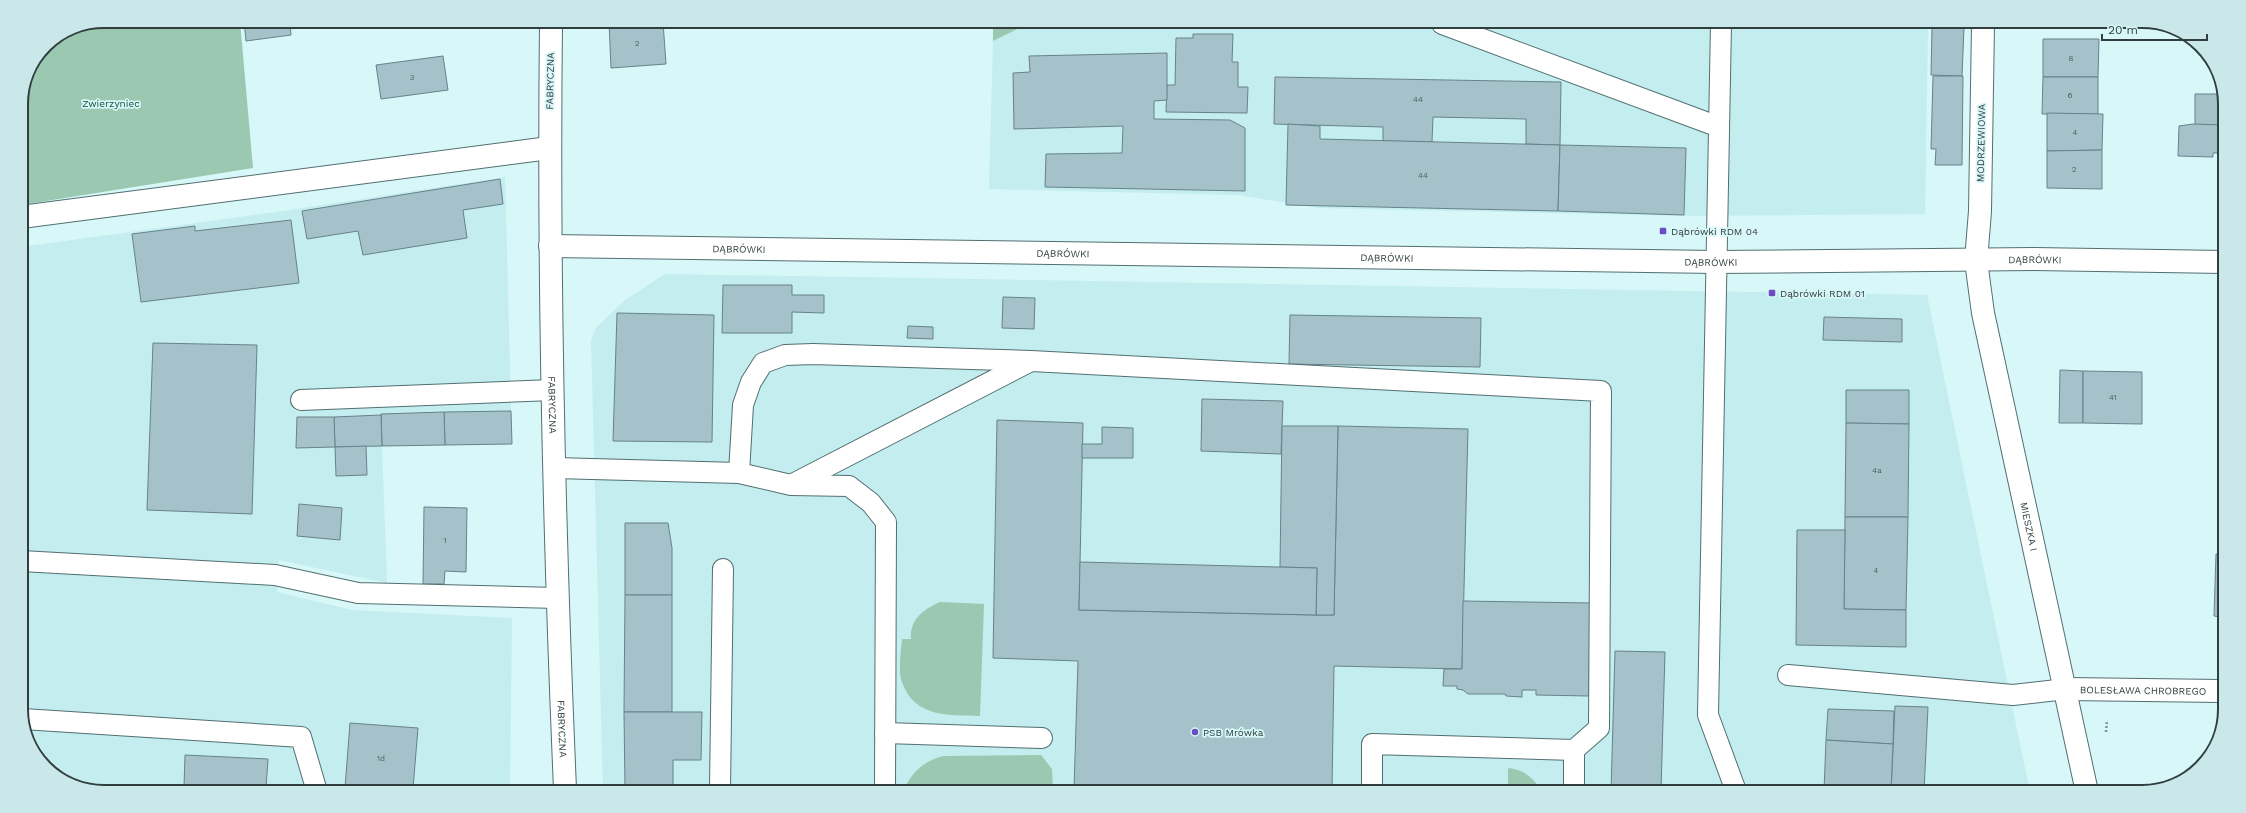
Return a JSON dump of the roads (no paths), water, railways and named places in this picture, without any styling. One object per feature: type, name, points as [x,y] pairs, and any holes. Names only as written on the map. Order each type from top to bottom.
[{"type":"street","name":"FABRYCZNA","points":[[551,28],[549,148],[550,246],[557,598],[565,785]]},
{"type":"street","name":"MODRZEWIOWA","points":[[1976,261],[1980,211],[1983,28]]},
{"type":"street","points":[[28,216],[549,148]]},
{"type":"street","name":"DĄBRÓWKI","points":[[550,246],[1716,262],[1976,261],[2034,259],[2218,262]]},
{"type":"street","name":"MIESZKA I","points":[[1976,261],[1983,313],[2066,689],[2086,785]]},
{"type":"street","name":"BOLESŁAWA CHROBREGO","points":[[2066,689],[2104,688],[2218,691]]},
{"type":"lane","points":[[1453,28],[1719,127]]},
{"type":"lane","points":[[1721,28],[1708,715],[1734,785]]},
{"type":"lane","points":[[739,473],[743,406],[751,382],[763,363],[785,355],[813,354],[1031,361],[1601,391],[1599,728],[1574,750],[1372,744],[1372,785]]},
{"type":"lane","points":[[791,485],[1031,361]]},
{"type":"lane","points":[[301,400],[553,390]]},
{"type":"lane","points":[[555,468],[739,473],[791,485],[849,486],[871,502],[886,522],[885,785]]},
{"type":"lane","points":[[28,561],[275,575],[358,593],[557,598]]},
{"type":"lane","points":[[720,785],[723,569]]},
{"type":"lane","points":[[1788,674],[2013,694],[2066,689]]},
{"type":"lane","points":[[29,719],[301,737],[315,785]]},
{"type":"lane","points":[[885,733],[1042,738]]},
{"type":"lane","points":[[1574,750],[1574,785]]},
{"type":"place","name":"Dąbrówki RDM 04","points":[[1663,231]]},
{"type":"place","name":"Dąbrówki RDM 01","points":[[1772,293]]},
{"type":"place","name":"PSB Mrówka","points":[[1195,732]]},
{"type":"park label","name":"Zwierzyniec","points":[[111,103]]}]
